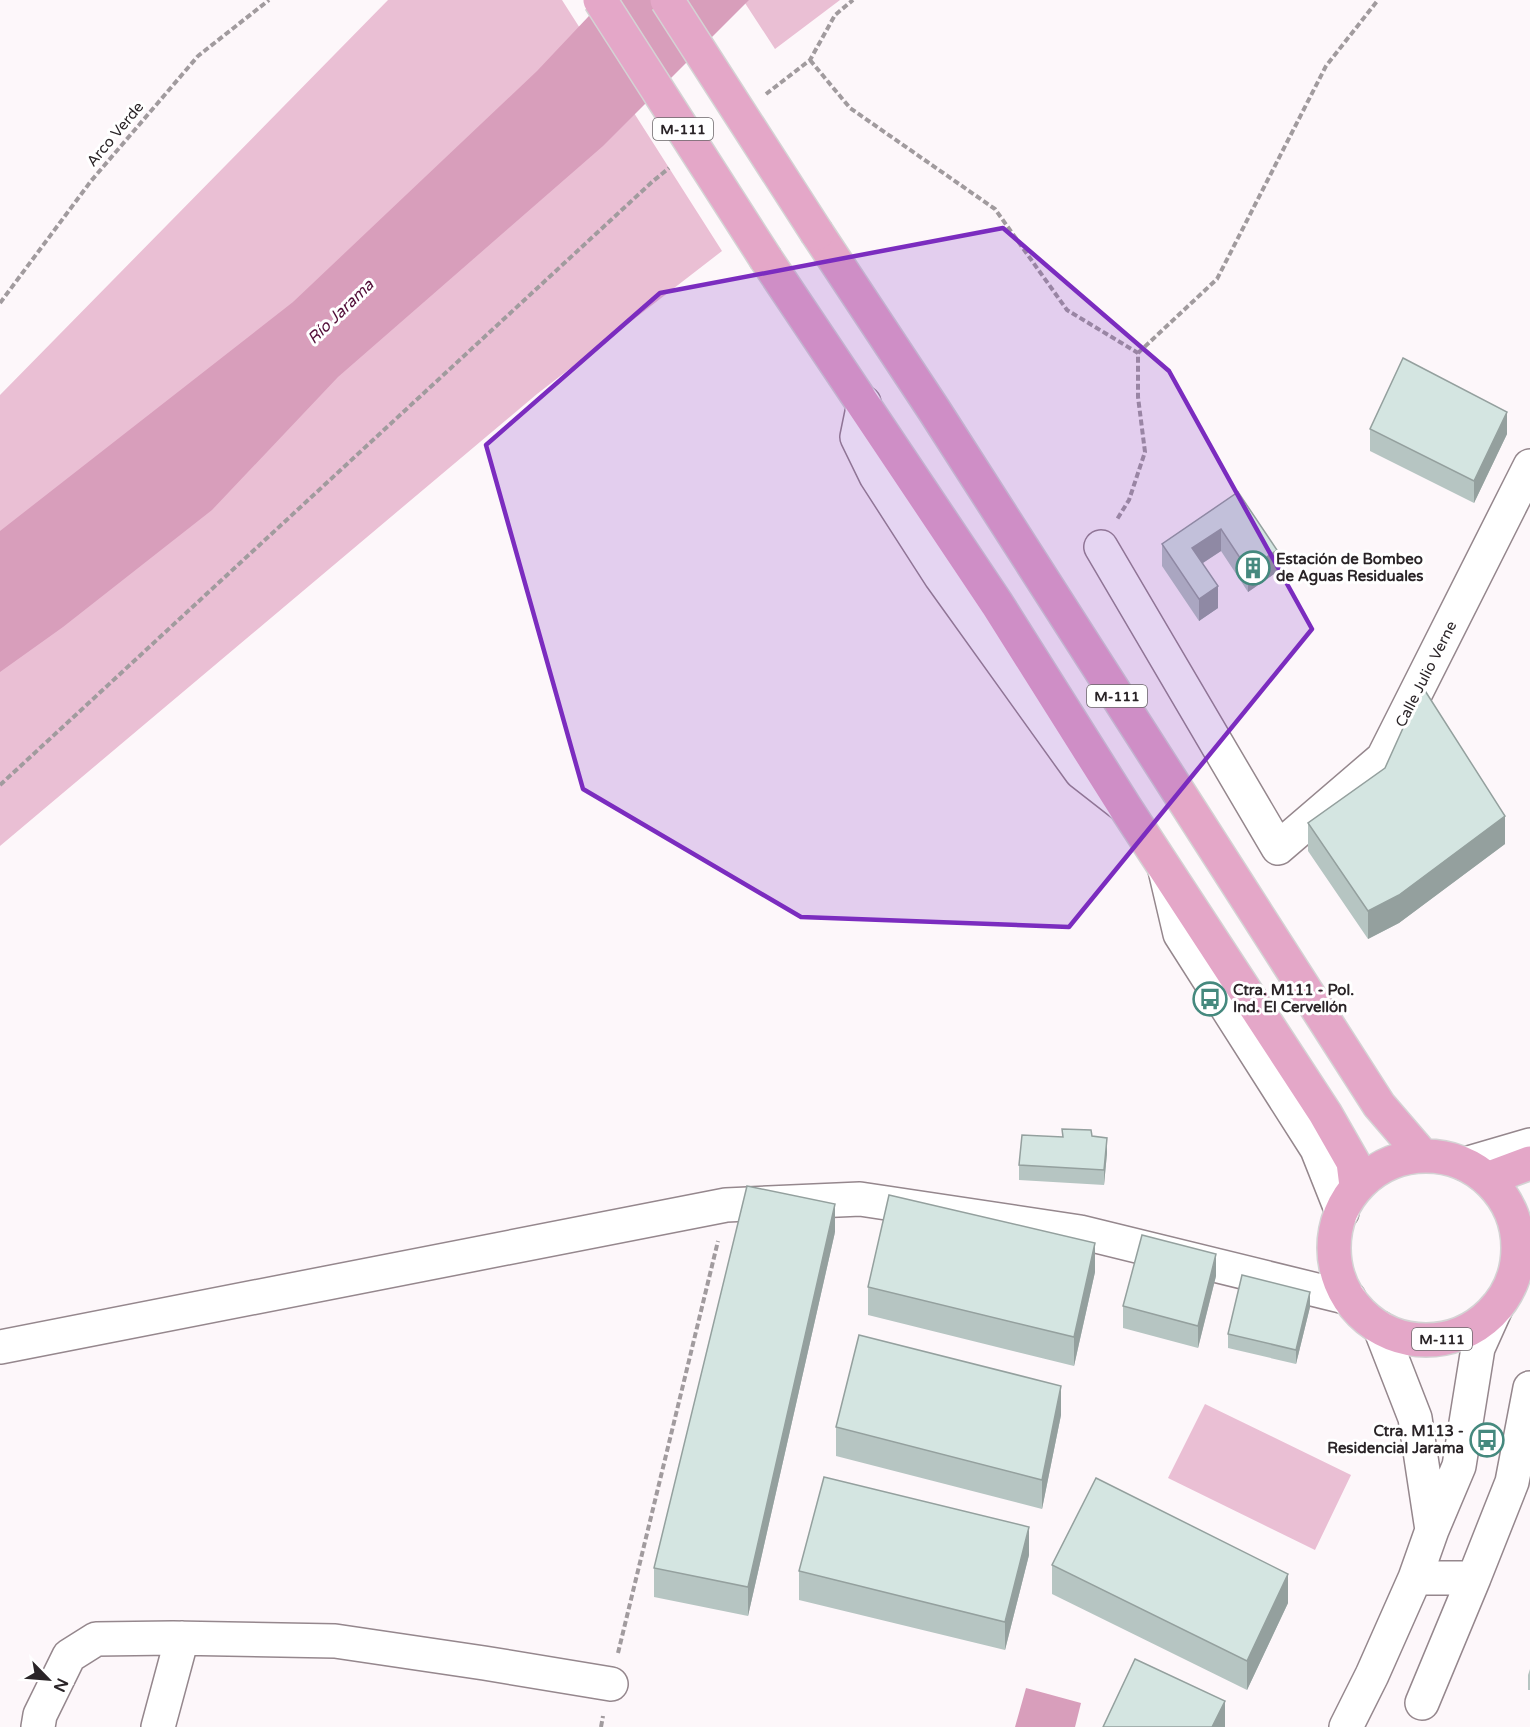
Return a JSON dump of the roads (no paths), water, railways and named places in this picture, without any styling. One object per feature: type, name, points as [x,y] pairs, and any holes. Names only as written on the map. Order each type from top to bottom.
[{"type":"main road","name":"M-111","points":[[600,0],[766,259],[997,604],[1125,807],[1325,1113],[1353,1162],[1349,1199],[1335,1241],[1335,1272],[1349,1298],[1380,1328],[1406,1339],[1439,1340],[1471,1329],[1496,1308],[1512,1282],[1524,1247],[1514,1219],[1498,1190],[1476,1172]]},
{"type":"main road","name":"M-111","points":[[667,0],[816,233],[934,410],[1378,1105],[1422,1155]]},
{"type":"main road","points":[[1349,1199],[1386,1164],[1422,1155],[1447,1157],[1476,1172],[1530,1163]]},
{"type":"street","name":"Calle Julio Verne","points":[[1101,547],[1278,848],[1383,758],[1530,466]]},
{"type":"street","points":[[1476,1172],[1530,1145]]},
{"type":"street","points":[[0,1347],[726,1205],[860,1199],[1080,1232],[1349,1298]]},
{"type":"street","points":[[1346,1727],[1415,1578],[1458,1466],[1478,1348],[1496,1308]]},
{"type":"street","points":[[1380,1328],[1415,1418],[1432,1530]]},
{"type":"street","points":[[1422,1703],[1512,1482],[1530,1388]]},
{"type":"street","points":[[1415,1578],[1474,1578]]},
{"type":"street","points":[[38,1727],[40,1715],[69,1656],[96,1640],[182,1638],[335,1641],[611,1684]]},
{"type":"street","points":[[158,1727],[182,1638]]},
{"type":"water","name":"Río Jarama","points":[[604,0],[749,0],[603,146],[338,377],[212,510],[63,627],[0,672],[0,531],[293,302],[537,71]]},
{"type":"water","points":[[1026,1688],[1081,1703],[1075,1727],[1015,1727]]},
{"type":"place","name":"Estación de Bombeo de Aguas Residuales","points":[[1253,568]]},
{"type":"place","name":"Ctra. M111 - Pol. Ind. El Cervellón","points":[[1210,999]]},
{"type":"place","name":"Ctra. M113 - Residencial Jarama","points":[[1487,1440]]}]
